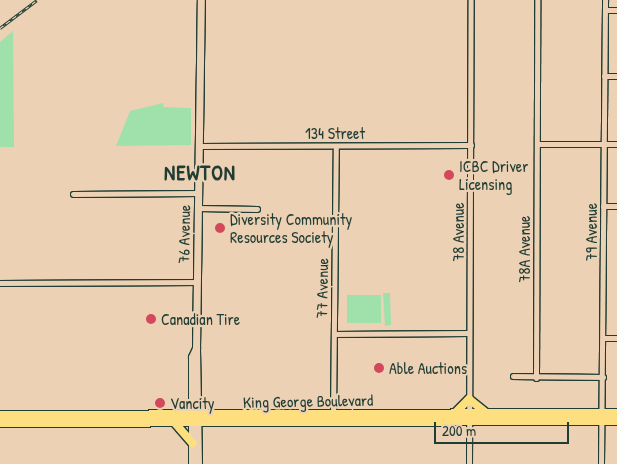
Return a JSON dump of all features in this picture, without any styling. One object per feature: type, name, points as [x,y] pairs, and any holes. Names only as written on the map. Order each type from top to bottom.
[{"type":"main road","name":"76 Avenue","points":[[198,464],[195,419],[201,0]]},
{"type":"main road","points":[[455,413],[470,399],[486,413]]},
{"type":"main road","name":"King George Boulevard","points":[[0,423],[174,422],[195,419],[334,414],[455,413],[470,417],[486,413],[602,417],[617,421]]},
{"type":"main road","name":"King George Boulevard","points":[[0,415],[320,422],[470,417],[602,417],[617,413]]},
{"type":"main road","name":"76 Avenue","points":[[192,464],[195,419]]},
{"type":"main road","points":[[174,422],[192,443]]},
{"type":"street","name":"78 Avenue","points":[[469,464],[471,0]]},
{"type":"street","name":"78A Avenue","points":[[536,378],[537,0]]},
{"type":"street","name":"79 Avenue","points":[[601,464],[605,0]]},
{"type":"street","points":[[604,10],[617,10]]},
{"type":"street","points":[[604,76],[617,76]]},
{"type":"street","points":[[537,144],[617,144]]},
{"type":"street","name":"134 Street","points":[[199,146],[471,145]]},
{"type":"street","name":"77 Avenue","points":[[334,414],[336,146]]},
{"type":"street","points":[[73,194],[198,193]]},
{"type":"street","points":[[603,206],[617,206]]},
{"type":"street","points":[[198,208],[257,209]]},
{"type":"street","points":[[0,283],[197,282]]},
{"type":"street","points":[[334,334],[470,333]]},
{"type":"street","points":[[603,338],[617,338]]},
{"type":"street","points":[[513,376],[536,378],[603,377]]},
{"type":"street","points":[[320,422],[334,414]]},
{"type":"green space","points":[[13,31],[14,147],[0,147],[0,42]]},
{"type":"green space","points":[[163,103],[164,107],[191,108],[191,145],[116,146],[130,111]]},
{"type":"green space","points":[[383,293],[390,293],[391,325],[385,326]]},
{"type":"green space","points":[[347,295],[381,295],[381,323],[347,323]]},
{"type":"railway","points":[[0,28],[37,0]]},
{"type":"place","name":"ICBC Driver Licensing","points":[[449,175]]},
{"type":"place","name":"Diversity Community Resources Society","points":[[220,228]]},
{"type":"place","name":"Canadian Tire","points":[[151,319]]},
{"type":"place","name":"Able Auctions","points":[[379,368]]},
{"type":"place","name":"Vancity","points":[[160,403]]},
{"type":"district","name":"NEWTON","points":[[200,173]]}]
